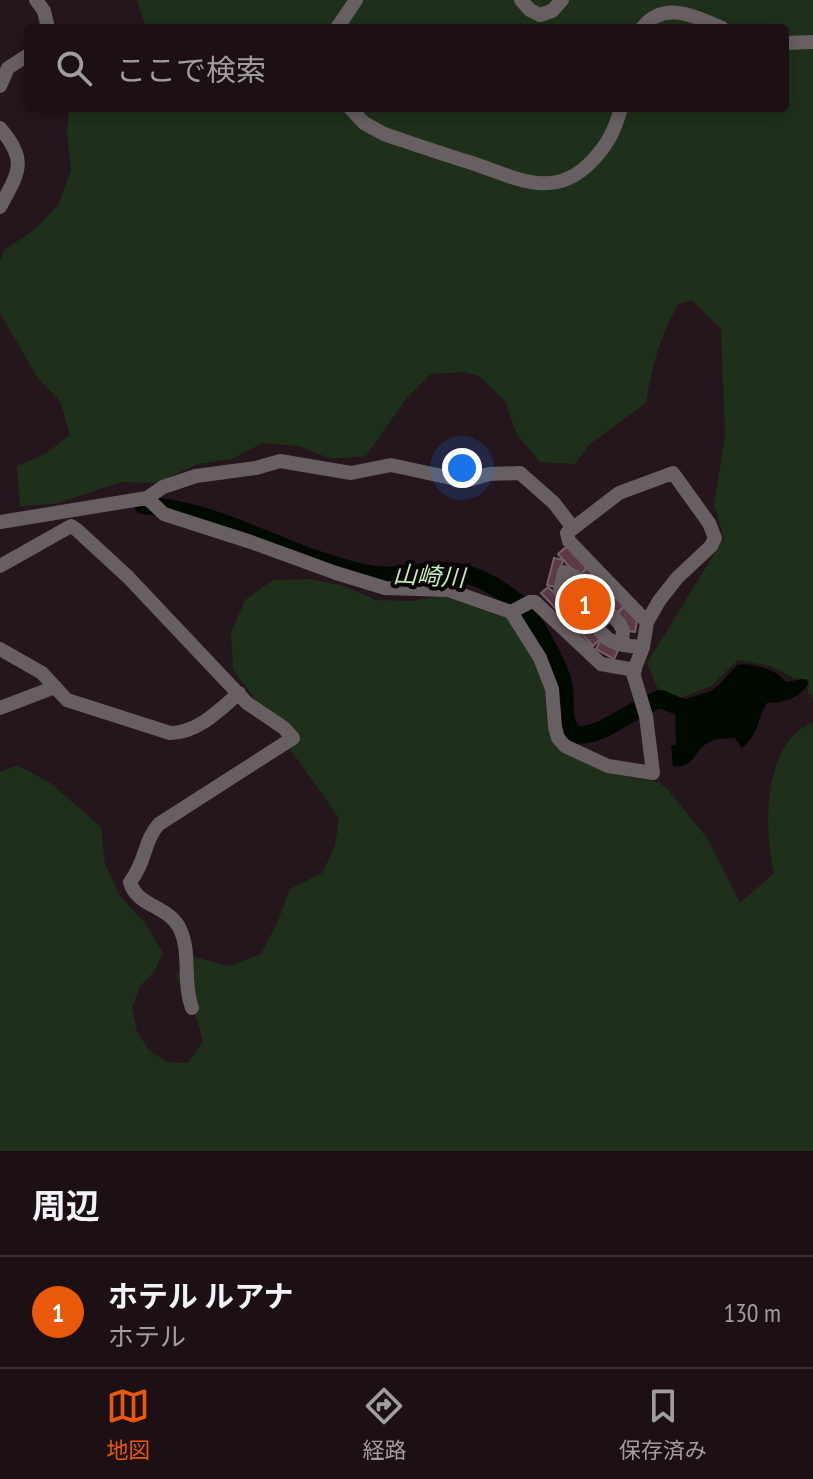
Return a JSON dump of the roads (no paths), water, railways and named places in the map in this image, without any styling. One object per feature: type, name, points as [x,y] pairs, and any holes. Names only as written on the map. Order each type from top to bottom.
[{"type":"street","points":[[36,0],[44,11],[47,24]]},
{"type":"street","points":[[340,24],[356,0]]},
{"type":"street","points":[[521,0],[540,15],[552,11],[562,0]]},
{"type":"street","points":[[646,24],[657,12],[666,11],[687,14],[712,24]]},
{"type":"street","points":[[789,43],[813,42]]},
{"type":"street","points":[[0,86],[8,68],[24,58]]},
{"type":"street","points":[[354,112],[364,123],[384,134],[518,179],[543,184],[572,179],[584,169],[615,131],[620,112]]},
{"type":"street","points":[[0,128],[15,145],[18,155],[14,181],[0,207]]},
{"type":"street","points":[[0,522],[148,499],[163,487],[187,478],[256,468],[280,461],[351,473],[391,465],[465,481],[489,474],[520,473],[554,503],[573,528]]},
{"type":"street","points":[[518,608],[552,689],[558,738],[565,746],[608,766],[653,773],[643,707],[632,677],[643,647],[647,622],[667,589],[711,546],[715,538],[709,523],[673,473],[619,493],[567,533],[567,538],[647,622]]},
{"type":"street","points":[[148,499],[162,512],[372,584],[397,589],[448,590],[518,608],[535,602],[601,664],[635,670]]},
{"type":"street","points":[[0,566],[71,526],[128,577],[247,703],[284,728],[293,738],[159,824],[138,872],[130,882],[137,894],[171,916],[180,929],[187,954],[185,974],[192,1008]]},
{"type":"street","points":[[622,644],[623,630],[619,623],[574,576],[564,572],[560,591],[608,639],[622,644],[643,647]]},
{"type":"street","points":[[0,649],[31,665],[67,700],[170,733],[182,733],[195,727],[239,693]]},
{"type":"street","points":[[0,708],[55,687]]},
{"type":"waterway","name":"山崎川","points":[[143,505],[201,516],[312,558],[369,574],[389,576],[448,571],[467,574],[486,582],[519,604],[538,630],[560,675],[567,723],[574,734],[584,735],[605,728],[661,699],[695,713]]},
{"type":"place","name":"ホテル ルアナ","points":[[585,604]]}]
